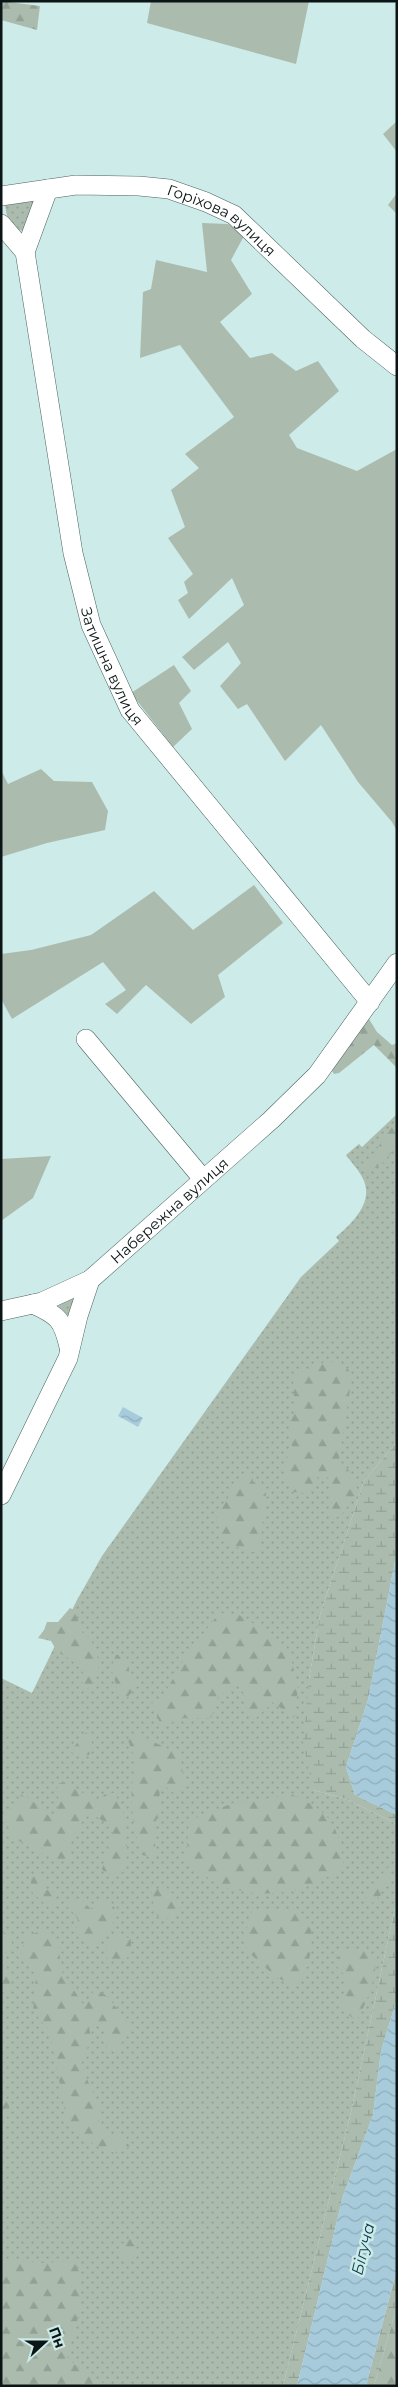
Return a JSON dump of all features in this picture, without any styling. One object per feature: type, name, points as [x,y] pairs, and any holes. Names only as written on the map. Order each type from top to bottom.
[{"type":"street","name":"Горіхова вулиця","points":[[1,196],[76,185],[169,189],[234,215],[363,339],[397,366]]},
{"type":"street","name":"Затишна вулиця","points":[[48,189],[25,252],[73,553],[91,625],[130,710],[370,1002]]},
{"type":"street","points":[[1,224],[25,252]]},
{"type":"street","name":"Набережна вулиця","points":[[90,1280],[271,1120],[317,1075],[397,963]]},
{"type":"street","points":[[86,1039],[204,1179]]},
{"type":"street","points":[[1,1311],[42,1302],[90,1280]]},
{"type":"street","points":[[1,1495],[70,1351],[78,1316],[90,1280]]},
{"type":"street","points":[[33,1304],[54,1313],[64,1326],[70,1351]]},
{"type":"green space","points":[[1,1],[40,6],[37,30],[1,20]]},
{"type":"green space","points":[[151,1],[309,1],[296,64],[147,23]]},
{"type":"green space","points":[[397,121],[397,152],[383,134]]},
{"type":"green space","points":[[397,193],[397,214],[388,205]]},
{"type":"green space","points":[[9,200],[37,200],[25,231],[19,230],[7,216],[5,205]]},
{"type":"green space","points":[[202,223],[228,224],[244,236],[231,260],[252,294],[220,322],[250,358],[272,353],[296,371],[318,361],[339,391],[289,435],[297,448],[357,471],[397,449],[397,831],[392,822],[358,782],[321,725],[285,761],[247,704],[238,709],[220,686],[241,663],[228,642],[194,670],[182,657],[244,605],[232,578],[189,619],[178,600],[188,593],[184,582],[193,574],[168,538],[185,527],[171,490],[199,468],[185,454],[234,417],[180,345],[140,358],[143,292],[151,289],[156,260],[207,272]]},
{"type":"green space","points":[[174,665],[191,691],[179,703],[192,729],[173,747],[131,693]]},
{"type":"green space","points":[[41,769],[54,781],[92,782],[108,811],[105,830],[47,843],[1,857],[1,770],[8,784]]},
{"type":"green space","points":[[254,885],[283,923],[218,975],[225,997],[191,1024],[146,985],[117,1014],[105,1004],[126,990],[103,962],[12,1019],[1,999],[1,954],[31,950],[91,935],[154,891],[193,930]]},
{"type":"green space","points":[[369,1019],[377,1032],[392,1045],[397,1043],[397,1068],[374,1045],[339,1073],[334,1074],[331,1069]]},
{"type":"green space","points":[[397,1114],[397,1442],[364,1481],[320,1615],[309,1679],[313,1790],[346,1799],[397,1824],[397,1898],[351,2112],[283,2386],[1,2386],[1,1678],[32,1693],[77,1600],[102,1556],[301,1277],[339,1241],[336,1237],[360,1211],[366,1195],[366,1186],[346,1155],[359,1144],[362,1147]]},
{"type":"green space","points":[[397,1120],[396,1145],[389,1156],[374,1169],[364,1169],[362,1164],[374,1153]]},
{"type":"green space","points":[[51,1156],[33,1198],[1,1221],[1,1159]]},
{"type":"green space","points":[[80,1292],[72,1320],[58,1305]]},
{"type":"green space","points":[[333,1362],[348,1369],[352,1377],[339,1460],[351,1473],[358,1491],[343,1513],[329,1523],[332,1502],[330,1478],[318,1476],[314,1486],[307,1493],[292,1492],[282,1468],[292,1448],[289,1423],[295,1411],[293,1384],[295,1375],[321,1363]]},
{"type":"green space","points":[[397,1442],[397,1551],[368,1700],[346,1767],[355,1795],[397,1815],[397,1824],[346,1799],[313,1790],[303,1743],[309,1679],[320,1615],[364,1481]]},
{"type":"green space","points":[[247,1470],[251,1473],[253,1481],[266,1493],[259,1554],[226,1544],[216,1519],[240,1477]]},
{"type":"green space","points":[[70,1608],[75,1612],[82,1632],[89,1638],[98,1659],[98,1673],[91,1686],[85,1690],[82,1685],[83,1670],[58,1653],[51,1641],[38,1638],[47,1622],[58,1622]]},
{"type":"green space","points":[[219,1613],[239,1615],[271,1634],[289,1650],[298,1688],[294,1718],[273,1702],[255,1719],[248,1713],[240,1680],[218,1697],[211,1718],[184,1718],[161,1726],[152,1702],[162,1698],[183,1661]]},
{"type":"green space","points":[[116,1655],[126,1655],[130,1675],[139,1684],[124,1701],[120,1698],[111,1668]]},
{"type":"green space","points":[[86,1732],[93,1745],[89,1755],[76,1756],[71,1751]]},
{"type":"green space","points":[[138,1734],[180,1755],[185,1789],[175,1794],[164,1785],[160,1785],[159,1809],[154,1830],[156,1858],[142,1855],[132,1810],[132,1787],[137,1766],[128,1740]]},
{"type":"green space","points":[[65,1782],[96,1801],[107,1793],[114,1793],[123,1811],[125,1820],[127,1840],[126,1870],[113,1877],[107,1875],[102,1869],[113,1834],[106,1823],[88,1811],[71,1842],[69,1860],[55,1858],[12,1837],[5,1815],[21,1795],[30,1798],[52,1819],[59,1804],[57,1784]]},
{"type":"green space","points":[[293,1795],[316,1807],[331,1822],[340,1842],[344,1868],[318,1881],[293,1890],[266,1894],[223,1887],[186,1864],[189,1821],[233,1803]]},
{"type":"green space","points":[[388,1867],[391,1873],[385,1885],[378,1889],[382,1894],[372,1903],[367,1901],[367,1893]]},
{"type":"green space","points":[[44,1874],[45,1889],[57,1894],[53,1907],[48,1907],[31,1891],[31,1875]]},
{"type":"green space","points":[[165,1886],[176,1897],[179,1906],[176,1915],[165,1919],[154,1914],[152,1891]]},
{"type":"green space","points":[[397,1898],[397,1999],[381,2051],[373,2115],[343,2196],[297,2386],[283,2386],[351,2112]]},
{"type":"green space","points":[[71,1899],[80,1899],[91,1909],[97,1902],[109,1899],[115,1908],[115,1919],[110,1928],[91,1947],[76,1935],[78,1918],[66,1905]]},
{"type":"green space","points":[[253,1909],[296,1911],[311,1923],[312,1940],[308,1964],[305,1972],[295,1985],[277,1978],[247,1951],[245,1934]]},
{"type":"green space","points":[[43,1930],[57,1938],[62,1972],[85,2007],[95,1988],[108,1997],[130,2026],[117,2052],[107,2049],[102,2022],[89,2027],[91,2038],[81,2065],[99,2107],[99,2130],[118,2136],[130,2146],[118,2153],[106,2151],[86,2139],[67,2122],[50,2032],[33,2011],[36,1976],[21,1952],[27,1936]]},
{"type":"green space","points":[[5,1933],[12,1939],[11,1948],[4,1954],[1,1953],[1,1935]]},
{"type":"green space","points":[[119,1935],[131,1939],[131,1955],[122,1961],[107,1958],[106,1946],[109,1941]]},
{"type":"green space","points":[[343,1949],[362,1951],[377,1957],[370,1990],[356,2021],[345,2012],[341,2004],[346,1992],[344,1974],[338,1969],[337,1960]]},
{"type":"green space","points":[[1,1959],[8,1970],[10,1991],[3,1992],[1,1990]]},
{"type":"green space","points":[[1,2096],[10,2104],[6,2121],[1,2121]]},
{"type":"green space","points":[[127,2239],[134,2239],[136,2245],[132,2258],[126,2259],[120,2251]]},
{"type":"green space","points":[[1,2260],[44,2263],[75,2261],[81,2283],[80,2308],[74,2334],[66,2356],[79,2368],[108,2386],[1,2386]]},
{"type":"green space","points":[[397,2269],[397,2306],[374,2386],[366,2386]]},
{"type":"green space","points":[[397,2306],[397,2386],[374,2386]]},
{"type":"water","points":[[123,1407],[143,1418],[138,1427],[118,1416]]},
{"type":"water","points":[[397,1551],[397,1815],[355,1795],[346,1767],[368,1700]]},
{"type":"water","name":"Бігуча","points":[[397,1999],[397,2269],[366,2386],[297,2386],[343,2196],[373,2115],[381,2051]]}]
